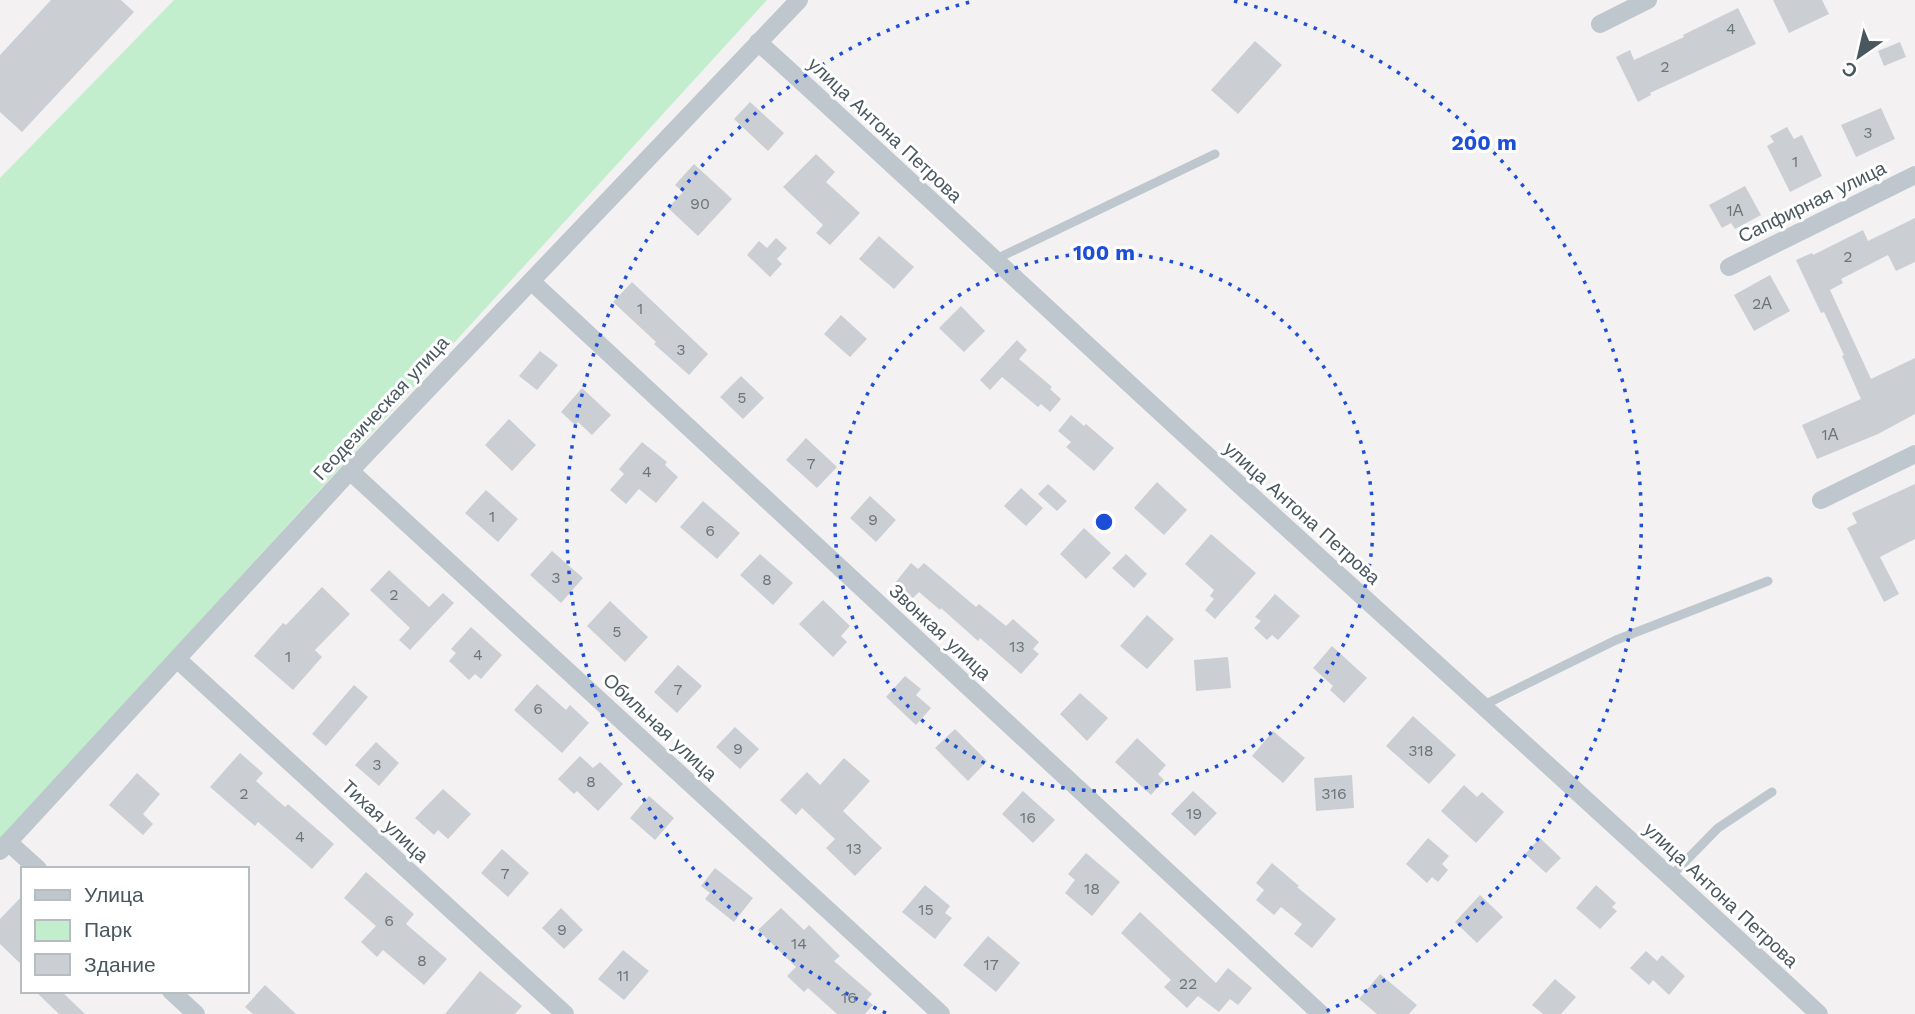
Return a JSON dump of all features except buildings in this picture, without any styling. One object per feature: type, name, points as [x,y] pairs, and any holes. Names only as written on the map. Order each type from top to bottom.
[{"type":"street","name":"Геодезическая улица","points":[[4,846],[350,471],[799,0]]},
{"type":"street","points":[[1600,24],[1648,0]]},
{"type":"street","name":"улица Антона Петрова","points":[[758,42],[1819,1014]]},
{"type":"street","name":"Сапфирная улица","points":[[1729,267],[1915,175]]},
{"type":"street","name":"Звонкая улица","points":[[531,281],[1321,1014]]},
{"type":"street","points":[[1822,500],[1915,454]]},
{"type":"street","name":"Обильная улица","points":[[350,471],[941,1014]]},
{"type":"street","name":"Тихая улица","points":[[177,659],[565,1014]]},
{"type":"street","points":[[4,846],[35,867]]},
{"type":"street","points":[[173,993],[195,1014]]},
{"type":"lane","points":[[994,260],[1215,154]]},
{"type":"lane","points":[[1482,706],[1616,640],[1768,581]]},
{"type":"lane","points":[[1671,876],[1718,828],[1772,792]]},
{"type":"green space","points":[[174,0],[767,0],[0,840],[0,178]]}]
